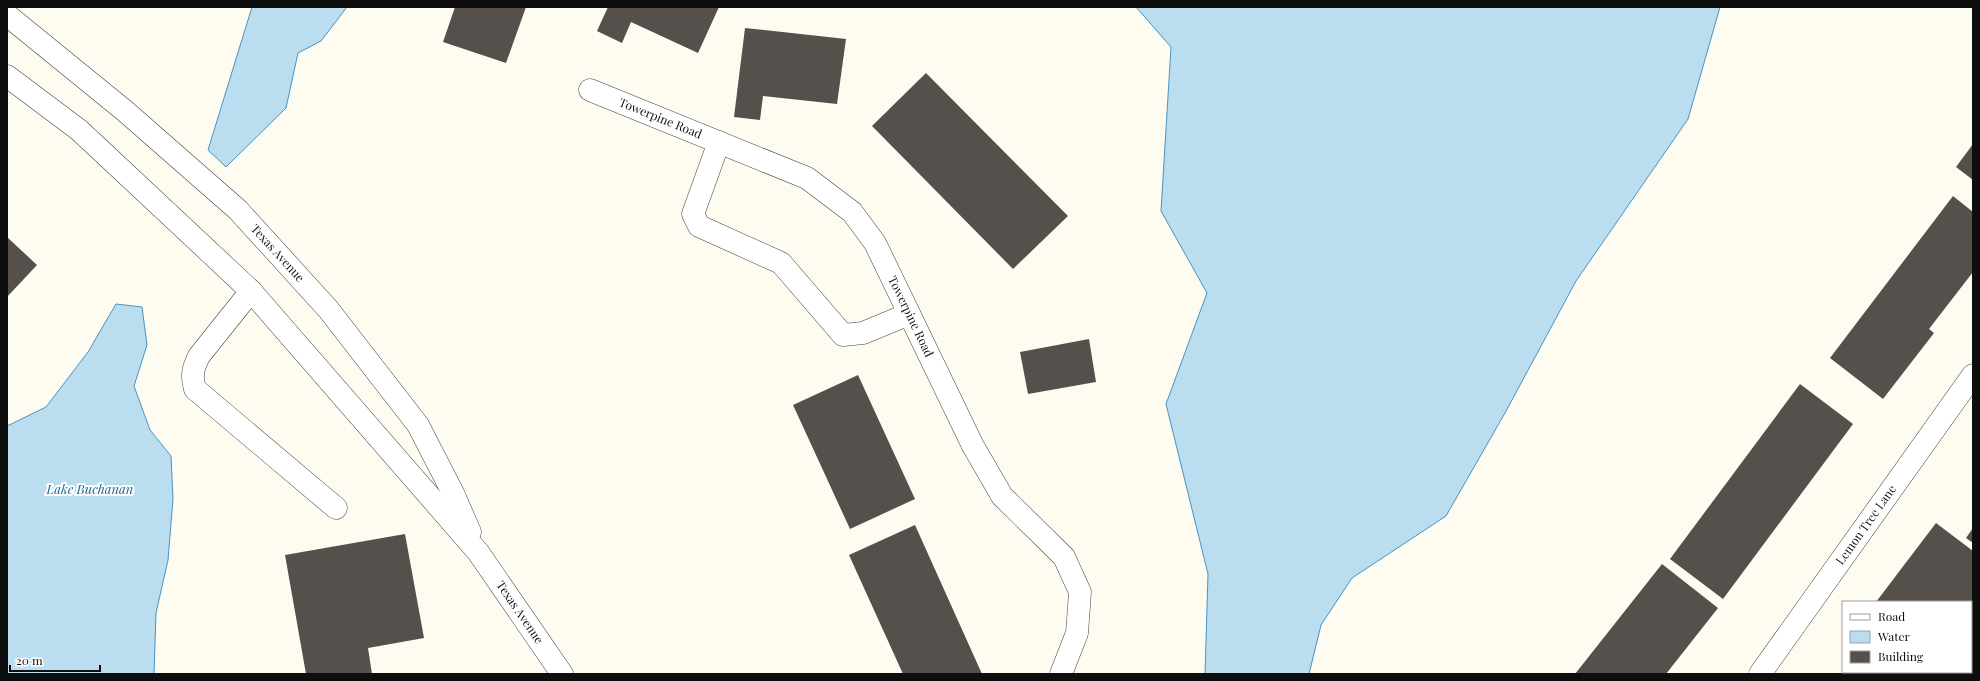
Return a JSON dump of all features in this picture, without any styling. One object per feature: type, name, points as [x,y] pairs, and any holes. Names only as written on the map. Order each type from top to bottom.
[{"type":"street","name":"Texas Avenue","points":[[7,15],[125,111],[238,210],[328,309],[418,425],[453,493],[478,552]]},
{"type":"street","name":"Texas Avenue","points":[[7,76],[80,130],[251,291],[478,552],[562,674]]},
{"type":"street","name":"Towerpine Road","points":[[590,90],[807,178],[852,212],[875,243],[973,446],[1002,496],[1064,557],[1080,592],[1077,633],[1061,674]]},
{"type":"street","points":[[719,142],[693,214],[700,226],[781,263],[843,335],[863,333],[909,314]]},
{"type":"street","points":[[251,291],[199,356],[193,368],[192,378],[195,389],[336,508]]},
{"type":"street","name":"Lemon Tree Lane","points":[[1760,674],[1973,375]]},
{"type":"water","points":[[252,7],[347,7],[321,41],[298,53],[286,108],[226,167],[208,150]]},
{"type":"water","points":[[1136,7],[1720,7],[1688,119],[1576,281],[1505,413],[1446,516],[1352,578],[1321,625],[1309,674],[1205,674],[1208,574],[1166,404],[1207,293],[1161,211],[1171,47]]},
{"type":"water","name":"Lake Buchanan","points":[[116,304],[142,307],[147,345],[134,386],[150,430],[171,456],[173,499],[168,560],[156,613],[154,674],[7,674],[7,426],[46,407],[88,352]]},
{"type":"building","points":[[455,7],[526,7],[506,63],[443,42]]},
{"type":"building","points":[[608,7],[719,7],[698,53],[631,22],[622,43],[597,31]]},
{"type":"building","points":[[745,28],[846,39],[837,104],[763,96],[760,120],[734,117]]},
{"type":"building","points":[[926,73],[1068,216],[1013,269],[872,126]]},
{"type":"building","points":[[1973,144],[1973,180],[1956,167]]},
{"type":"building","points":[[1953,196],[1973,212],[1973,272],[1929,329],[1934,333],[1883,399],[1830,358]]},
{"type":"building","points":[[7,237],[37,265],[7,297]]},
{"type":"building","points":[[1089,339],[1096,382],[1028,394],[1020,352]]},
{"type":"building","points":[[858,375],[915,499],[850,529],[793,405]]},
{"type":"building","points":[[1800,384],[1853,424],[1723,599],[1670,559]]},
{"type":"building","points":[[1936,523],[1973,551],[1972,622],[1972,601],[1877,601]]},
{"type":"building","points":[[915,525],[982,674],[903,674],[849,555]]},
{"type":"building","points":[[1973,528],[1973,543],[1966,538]]},
{"type":"building","points":[[405,534],[424,638],[368,648],[372,674],[306,674],[285,555]]},
{"type":"building","points":[[1662,564],[1718,608],[1666,674],[1575,674]]},
{"type":"building","points":[[1908,673],[1933,673],[1932,674]]}]
